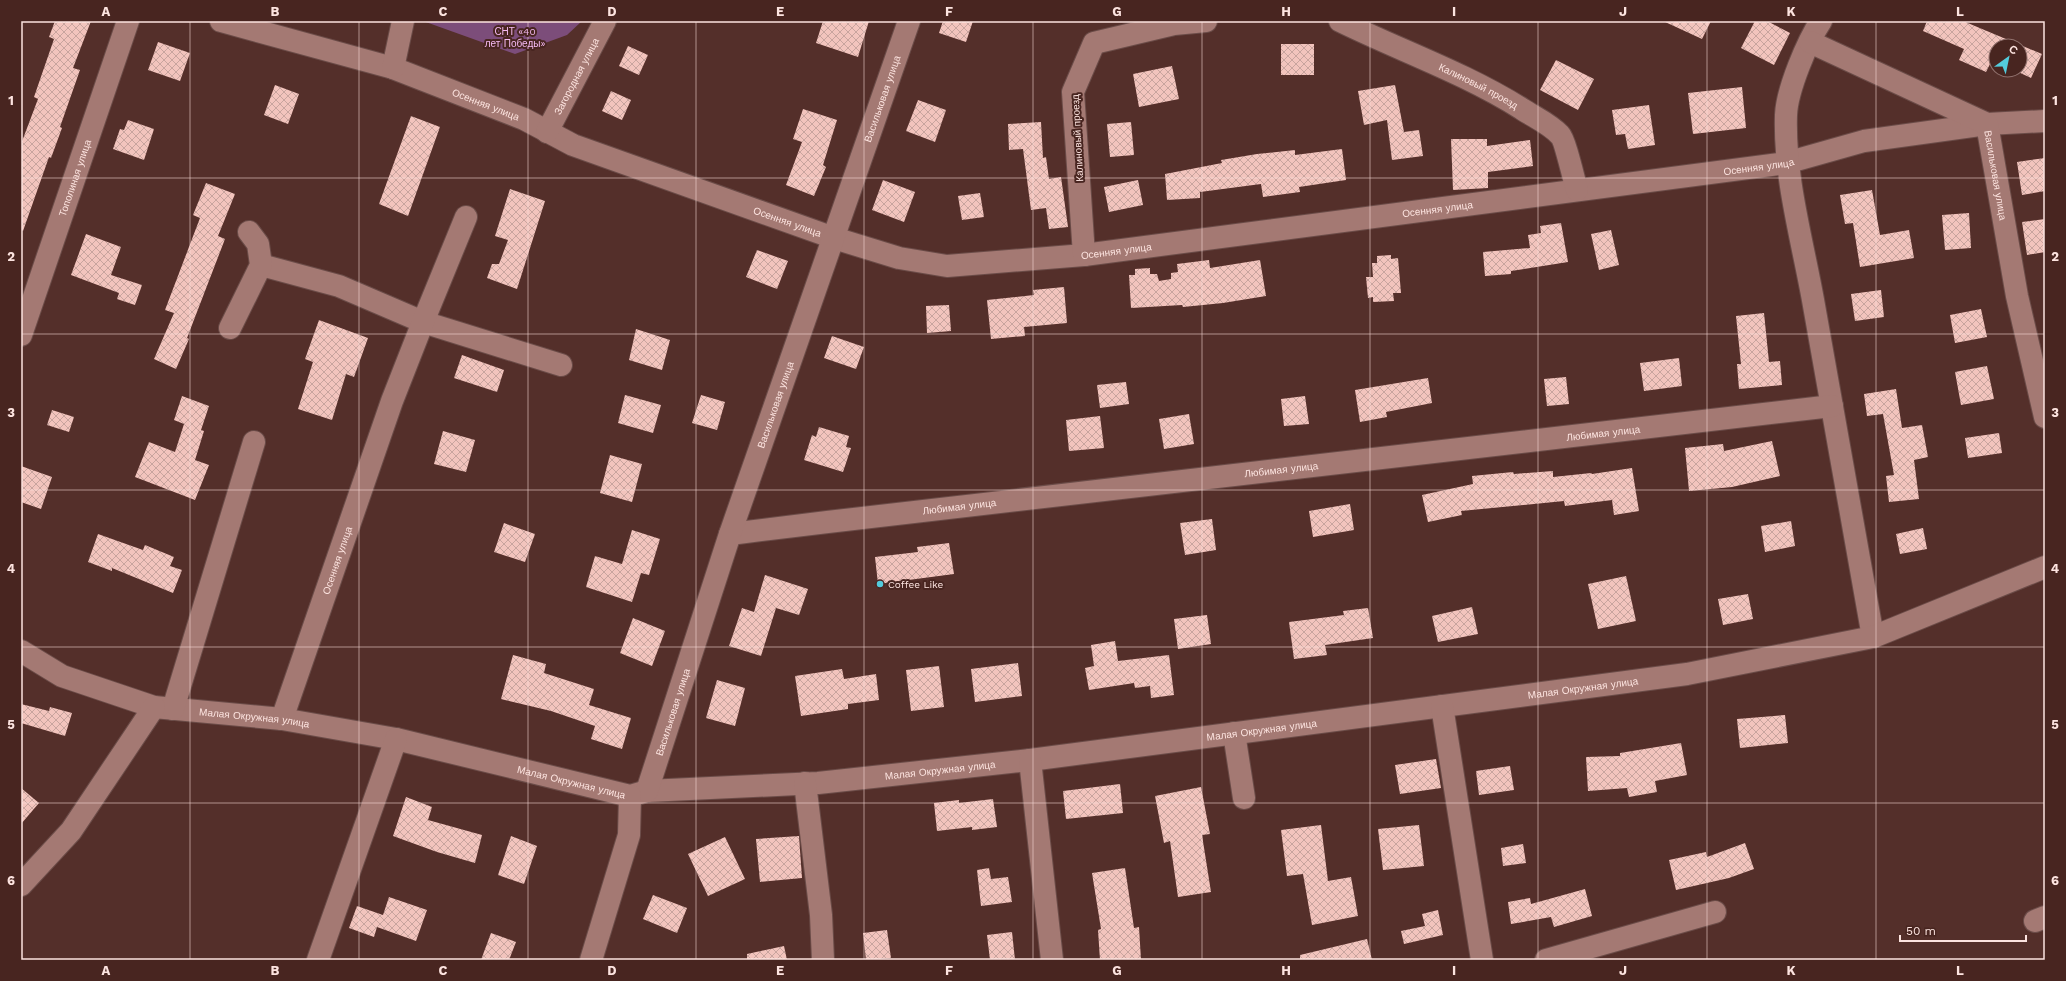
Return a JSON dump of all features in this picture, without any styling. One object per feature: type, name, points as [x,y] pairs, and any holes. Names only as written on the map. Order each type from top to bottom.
[{"type":"street","name":"Тополиная улица","points":[[23,324],[128,21]]},
{"type":"street","name":"Осенняя улица","points":[[221,21],[393,68],[524,118],[573,145],[834,238],[899,258],[947,266],[1084,255],[1786,163],[1864,141],[1987,124],[2045,121]]},
{"type":"street","points":[[393,68],[403,21]]},
{"type":"street","name":"Загородная улица","points":[[547,132],[605,21]]},
{"type":"street","name":"Васильковая улица","points":[[591,960],[629,835],[638,793],[909,21]]},
{"type":"street","name":"Калиновый проезд","points":[[1084,255],[1073,92],[1094,43],[1173,23],[1206,21]]},
{"type":"street","name":"Калиновый проезд","points":[[1340,21],[1375,38],[1431,61],[1493,91],[1543,122],[1561,136],[1577,190]]},
{"type":"street","points":[[1816,27],[1791,87],[1786,114],[1786,163],[1832,406],[1873,637]]},
{"type":"street","name":"Васильковая улица","points":[[1816,27],[1987,124],[2017,296],[2045,417]]},
{"type":"street","name":"Осенняя улица","points":[[282,719],[392,401],[466,217]]},
{"type":"street","points":[[230,328],[261,265],[258,244],[249,232]]},
{"type":"street","points":[[261,265],[339,286],[423,322],[561,365]]},
{"type":"street","name":"Любимая улица","points":[[730,534],[971,504],[1456,451],[1832,406]]},
{"type":"street","points":[[21,885],[71,831],[164,708],[254,442]]},
{"type":"street","name":"Малая Окружная улица","points":[[21,651],[62,676],[164,708],[282,719],[396,739],[638,793],[805,783],[1030,760],[1687,674],[1873,637],[2045,567]]},
{"type":"street","points":[[1442,706],[1482,960]]},
{"type":"street","points":[[1234,733],[1244,798]]},
{"type":"street","points":[[318,960],[396,739]]},
{"type":"street","points":[[1030,760],[1052,960]]},
{"type":"street","points":[[805,783],[821,915],[823,960]]},
{"type":"street","points":[[1546,960],[1715,912]]},
{"type":"green space","name":"СНТ «40 лет Победы»","points":[[423,21],[582,21],[567,35],[515,54]]},
{"type":"building","points":[[55,21],[91,21],[73,68],[80,70],[60,127],[62,128],[51,158],[49,157],[23,231],[21,230],[21,144],[38,99],[34,97],[54,39],[49,37]]},
{"type":"building","points":[[823,21],[869,21],[858,57],[816,43]]},
{"type":"building","points":[[943,21],[973,21],[966,42],[939,33]]},
{"type":"building","points":[[1663,21],[1711,21],[1702,39]]},
{"type":"building","points":[[1755,21],[1767,21],[1790,33],[1774,65],[1741,48]]},
{"type":"building","points":[[1927,21],[1963,21],[2004,38],[1988,38],[1988,68],[1986,72],[1959,60],[1964,49],[1923,31]]},
{"type":"building","points":[[158,42],[190,53],[180,81],[148,70]]},
{"type":"building","points":[[1281,44],[1314,44],[1314,75],[1281,75]]},
{"type":"building","points":[[628,46],[648,55],[639,75],[619,66]]},
{"type":"building","points":[[2028,48],[2042,54],[2031,78],[2028,77]]},
{"type":"building","points":[[1556,60],[1594,79],[1578,110],[1540,90]]},
{"type":"building","points":[[1172,66],[1179,99],[1139,107],[1133,74]]},
{"type":"building","points":[[275,85],[299,94],[288,124],[264,115]]},
{"type":"building","points":[[1395,85],[1404,132],[1419,130],[1423,156],[1392,160],[1387,120],[1364,125],[1358,91]]},
{"type":"building","points":[[1742,87],[1746,128],[1693,134],[1688,93]]},
{"type":"building","points":[[611,91],[631,100],[622,120],[602,111]]},
{"type":"building","points":[[918,100],[946,110],[935,142],[906,131]]},
{"type":"building","points":[[1649,105],[1655,145],[1628,149],[1625,134],[1616,135],[1612,110]]},
{"type":"building","points":[[803,109],[837,120],[823,165],[826,167],[814,196],[786,185],[802,142],[793,139]]},
{"type":"building","points":[[411,116],[440,127],[408,216],[379,204]]},
{"type":"building","points":[[128,120],[154,129],[144,160],[113,149],[120,129],[124,130]]},
{"type":"building","points":[[1041,122],[1043,158],[1046,157],[1049,179],[1061,177],[1068,227],[1049,229],[1046,208],[1031,210],[1023,149],[1009,150],[1008,124]]},
{"type":"building","points":[[1131,122],[1134,155],[1110,157],[1107,124]]},
{"type":"building","points":[[1451,139],[1487,139],[1487,146],[1530,140],[1533,166],[1488,172],[1488,188],[1453,190]]},
{"type":"building","points":[[1342,149],[1346,180],[1299,187],[1300,192],[1263,197],[1261,184],[1200,192],[1200,198],[1167,200],[1165,174],[1222,163],[1221,160],[1257,154],[1295,150],[1295,155]]},
{"type":"building","points":[[2045,158],[2045,191],[2022,195],[2017,162]]},
{"type":"building","points":[[883,180],[915,192],[904,222],[872,210]]},
{"type":"building","points":[[1138,180],[1143,205],[1109,212],[1104,187]]},
{"type":"building","points":[[206,183],[235,194],[218,236],[225,239],[187,338],[189,339],[176,369],[154,359],[174,313],[165,310],[200,218],[193,215]]},
{"type":"building","points":[[510,189],[545,201],[517,289],[487,278],[492,264],[499,264],[508,240],[495,236]]},
{"type":"building","points":[[1872,190],[1880,235],[1909,230],[1914,258],[1860,267],[1853,223],[1845,224],[1840,195]]},
{"type":"building","points":[[980,193],[984,217],[962,220],[958,196]]},
{"type":"building","points":[[1969,213],[1971,248],[1945,250],[1942,215]]},
{"type":"building","points":[[2045,219],[2045,252],[2027,255],[2022,222]]},
{"type":"building","points":[[1561,223],[1568,262],[1511,271],[1511,274],[1485,276],[1483,252],[1530,248],[1528,235],[1541,233],[1540,226]]},
{"type":"building","points":[[1611,230],[1619,265],[1599,270],[1591,234]]},
{"type":"building","points":[[86,234],[121,247],[111,275],[142,285],[135,305],[117,299],[119,293],[71,275]]},
{"type":"building","points":[[757,250],[788,261],[777,289],[746,277]]},
{"type":"building","points":[[1391,255],[1391,259],[1398,258],[1401,293],[1393,293],[1394,301],[1373,302],[1373,297],[1368,298],[1366,277],[1373,277],[1372,263],[1377,263],[1377,256]]},
{"type":"building","points":[[1209,260],[1210,268],[1260,260],[1266,296],[1223,303],[1183,307],[1182,305],[1131,308],[1129,275],[1135,275],[1135,269],[1150,268],[1150,274],[1157,274],[1159,281],[1171,279],[1171,273],[1178,272],[1177,264]]},
{"type":"building","points":[[1064,287],[1067,323],[1024,327],[1025,336],[991,339],[987,300],[1034,295],[1033,290]]},
{"type":"building","points":[[1881,290],[1884,317],[1855,321],[1851,294]]},
{"type":"building","points":[[949,305],[951,331],[927,333],[926,306]]},
{"type":"building","points":[[1981,309],[1987,337],[1955,343],[1950,315]]},
{"type":"building","points":[[1764,313],[1769,362],[1780,361],[1782,385],[1739,389],[1737,364],[1741,364],[1736,316]]},
{"type":"building","points":[[319,320],[368,338],[354,377],[346,374],[332,420],[298,409],[313,362],[305,359]]},
{"type":"building","points":[[636,329],[670,340],[662,370],[629,360]]},
{"type":"building","points":[[832,336],[864,347],[856,369],[824,358]]},
{"type":"building","points":[[462,355],[504,370],[497,392],[454,378]]},
{"type":"building","points":[[1679,358],[1682,386],[1644,391],[1640,363]]},
{"type":"building","points":[[1987,366],[1994,399],[1961,405],[1955,372]]},
{"type":"building","points":[[1566,377],[1569,404],[1547,406],[1544,379]]},
{"type":"building","points":[[1428,378],[1432,403],[1386,412],[1387,417],[1360,422],[1355,390]]},
{"type":"building","points":[[1126,382],[1129,404],[1100,408],[1097,385]]},
{"type":"building","points":[[1896,389],[1902,428],[1922,425],[1928,457],[1914,460],[1919,499],[1889,502],[1886,476],[1894,475],[1883,414],[1867,416],[1864,394]]},
{"type":"building","points":[[625,395],[661,405],[653,433],[618,423]]},
{"type":"building","points":[[701,395],[725,402],[717,430],[692,423]]},
{"type":"building","points":[[182,396],[209,406],[201,430],[204,431],[195,460],[209,465],[195,500],[135,477],[149,442],[175,452],[184,424],[174,420]]},
{"type":"building","points":[[1305,396],[1309,424],[1284,426],[1281,399]]},
{"type":"building","points":[[52,410],[74,417],[69,432],[47,425]]},
{"type":"building","points":[[1189,414],[1194,444],[1164,449],[1159,419]]},
{"type":"building","points":[[1100,416],[1104,448],[1069,451],[1066,420]]},
{"type":"building","points":[[819,427],[849,436],[846,447],[851,448],[843,472],[804,460],[812,435],[816,437]]},
{"type":"building","points":[[443,431],[475,440],[466,472],[434,464]]},
{"type":"building","points":[[1999,433],[2002,453],[1968,458],[1965,438]]},
{"type":"building","points":[[1772,441],[1780,476],[1732,487],[1689,491],[1685,448],[1723,444],[1724,451]]},
{"type":"building","points":[[610,455],[642,464],[632,502],[600,493]]},
{"type":"building","points":[[21,466],[52,477],[41,509],[21,502]]},
{"type":"building","points":[[1632,468],[1639,511],[1614,515],[1612,500],[1565,506],[1564,501],[1461,511],[1462,515],[1428,522],[1422,495],[1473,484],[1472,476],[1513,472],[1514,474],[1553,471],[1553,477],[1592,474]]},
{"type":"building","points":[[1350,504],[1354,530],[1313,537],[1309,511]]},
{"type":"building","points":[[1212,519],[1216,550],[1185,555],[1180,523]]},
{"type":"building","points":[[1791,521],[1795,546],[1765,552],[1761,526]]},
{"type":"building","points":[[504,523],[535,534],[525,562],[494,552]]},
{"type":"building","points":[[1923,528],[1927,549],[1900,554],[1896,534]]},
{"type":"building","points":[[632,530],[660,539],[649,575],[641,573],[632,602],[586,587],[595,556],[622,564]]},
{"type":"building","points":[[98,534],[143,550],[145,545],[174,557],[170,566],[182,570],[173,593],[112,568],[112,571],[88,562]]},
{"type":"building","points":[[949,543],[954,574],[878,584],[875,557],[918,552],[917,547]]},
{"type":"building","points":[[765,575],[808,589],[799,615],[776,608],[761,656],[729,646],[742,608],[754,612]]},
{"type":"building","points":[[1626,576],[1636,621],[1598,629],[1588,584]]},
{"type":"building","points":[[1748,594],[1753,619],[1723,625],[1718,599]]},
{"type":"building","points":[[1472,607],[1478,634],[1438,642],[1432,616]]},
{"type":"building","points":[[1368,608],[1373,638],[1325,645],[1327,655],[1294,659],[1289,622],[1344,615],[1343,611]]},
{"type":"building","points":[[1207,615],[1211,644],[1178,649],[1174,619]]},
{"type":"building","points":[[633,618],[665,631],[652,666],[620,653]]},
{"type":"building","points":[[1115,641],[1118,661],[1169,655],[1174,695],[1151,698],[1150,686],[1135,688],[1134,683],[1089,690],[1085,668],[1094,666],[1091,645]]},
{"type":"building","points":[[513,655],[546,664],[544,673],[594,689],[589,705],[631,718],[622,749],[591,739],[595,726],[551,711],[501,699]]},
{"type":"building","points":[[1018,663],[1022,696],[975,702],[971,669]]},
{"type":"building","points":[[939,666],[944,707],[911,711],[906,670]]},
{"type":"building","points":[[842,669],[844,679],[876,674],[879,700],[848,704],[848,709],[801,716],[795,676]]},
{"type":"building","points":[[717,680],[745,688],[735,726],[706,718]]},
{"type":"building","points":[[21,704],[49,711],[50,707],[72,713],[65,736],[21,723]]},
{"type":"building","points":[[1785,715],[1788,743],[1740,748],[1737,719]]},
{"type":"building","points":[[1681,743],[1687,775],[1655,781],[1657,792],[1629,797],[1627,788],[1588,791],[1586,757],[1620,756],[1620,753]]},
{"type":"building","points":[[1436,759],[1441,788],[1400,794],[1395,765]]},
{"type":"building","points":[[1510,766],[1514,790],[1479,795],[1476,771]]},
{"type":"building","points":[[1120,784],[1123,813],[1066,819],[1063,791]]},
{"type":"building","points":[[1201,787],[1210,834],[1202,835],[1211,892],[1178,897],[1170,841],[1164,843],[1155,796]]},
{"type":"building","points":[[21,788],[39,803],[21,824]]},
{"type":"building","points":[[406,797],[432,807],[428,820],[482,835],[475,863],[437,852],[393,836]]},
{"type":"building","points":[[993,799],[997,827],[972,830],[972,827],[937,831],[934,803],[959,800],[959,803]]},
{"type":"building","points":[[1321,825],[1328,881],[1351,877],[1358,916],[1312,925],[1303,874],[1287,876],[1281,830]]},
{"type":"building","points":[[1419,825],[1424,866],[1383,870],[1378,829]]},
{"type":"building","points":[[511,836],[537,846],[524,884],[498,875]]},
{"type":"building","points":[[799,836],[802,878],[760,882],[756,839]]},
{"type":"building","points":[[725,837],[745,879],[708,896],[688,854]]},
{"type":"building","points":[[1745,843],[1754,869],[1729,878],[1676,890],[1669,860],[1706,852],[1707,857]]},
{"type":"building","points":[[1523,844],[1526,863],[1503,866],[1501,848]]},
{"type":"building","points":[[989,868],[991,879],[1008,877],[1012,902],[981,906],[977,870]]},
{"type":"building","points":[[1125,868],[1134,928],[1139,927],[1141,960],[1100,960],[1098,930],[1101,929],[1092,873]]},
{"type":"building","points":[[1585,889],[1592,916],[1554,927],[1551,917],[1511,924],[1508,902],[1530,898],[1531,904]]},
{"type":"building","points":[[653,895],[687,908],[677,933],[643,919]]},
{"type":"building","points":[[389,897],[427,910],[416,941],[377,927],[374,937],[349,928],[357,906],[383,915]]},
{"type":"building","points":[[1438,910],[1443,935],[1404,944],[1401,931],[1425,926],[1422,914]]},
{"type":"building","points":[[887,930],[891,958],[866,960],[863,933]]},
{"type":"building","points":[[1012,932],[1015,960],[990,960],[987,935]]},
{"type":"building","points":[[491,933],[516,942],[509,960],[481,960]]},
{"type":"building","points":[[1367,939],[1372,960],[1300,960],[1300,955]]},
{"type":"building","points":[[784,946],[787,960],[747,960],[747,954]]},
{"type":"place","name":"Coffee Like","points":[[880,584]]}]
